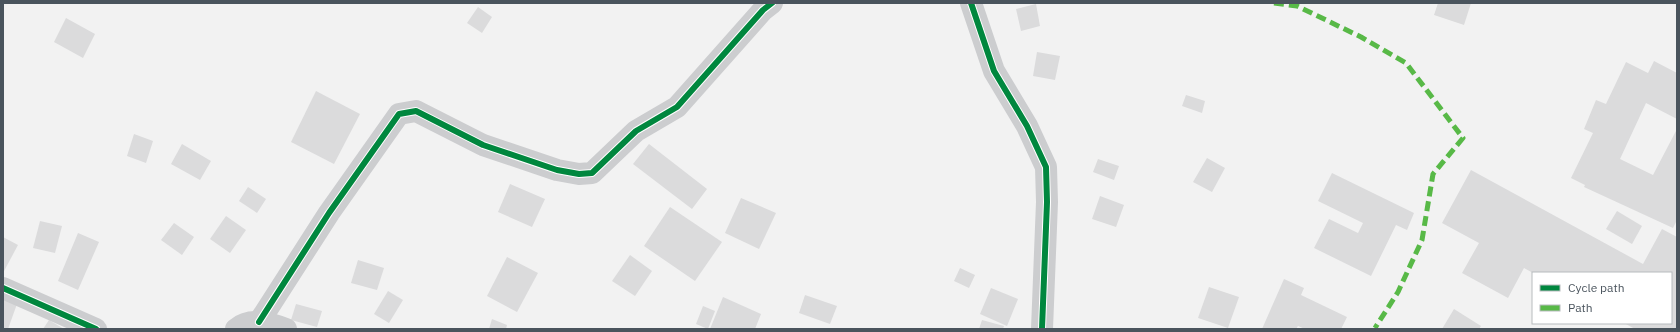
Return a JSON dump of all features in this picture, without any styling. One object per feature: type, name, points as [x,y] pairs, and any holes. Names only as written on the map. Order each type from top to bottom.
[{"type":"street","points":[[259,322],[329,213],[399,114],[416,111],[484,144],[557,170],[579,174],[592,173],[636,131],[677,107],[763,10],[772,3]]},
{"type":"street","points":[[971,3],[994,71],[1027,126],[1046,167],[1047,202],[1042,329]]},
{"type":"street","points":[[3,288],[96,329]]},
{"type":"street","points":[[236,329],[243,323],[259,322],[286,329]]},
{"type":"building","points":[[1438,3],[1471,3],[1464,25],[1434,15]]},
{"type":"building","points":[[1036,4],[1040,26],[1021,31],[1016,9]]},
{"type":"building","points":[[478,7],[492,17],[482,33],[467,23]]},
{"type":"building","points":[[66,18],[95,34],[83,58],[54,42]]},
{"type":"building","points":[[1037,52],[1060,56],[1055,80],[1033,76]]},
{"type":"building","points":[[1654,61],[1677,73],[1677,119],[1646,103],[1620,159],[1653,175],[1677,129],[1677,220],[1673,228],[1584,187],[1585,185],[1571,178],[1593,133],[1584,129],[1596,100],[1606,104],[1626,62],[1648,73]]},
{"type":"building","points":[[316,91],[360,114],[334,164],[291,142]]},
{"type":"building","points":[[1186,95],[1205,101],[1202,113],[1182,106]]},
{"type":"building","points":[[134,134],[153,141],[146,163],[127,156]]},
{"type":"building","points":[[182,144],[211,161],[200,180],[171,164]]},
{"type":"building","points":[[649,144],[707,189],[692,209],[633,164]]},
{"type":"building","points":[[1207,158],[1225,168],[1212,192],[1193,182]]},
{"type":"building","points":[[1098,159],[1119,166],[1114,180],[1093,172]]},
{"type":"building","points":[[1471,170],[1643,264],[1662,229],[1677,237],[1677,329],[1635,329],[1626,324],[1672,324],[1672,272],[1532,272],[1524,268],[1508,298],[1462,273],[1479,243],[1442,223]]},
{"type":"building","points":[[1332,173],[1414,213],[1407,230],[1396,225],[1371,276],[1314,248],[1329,219],[1358,233],[1363,223],[1318,201]]},
{"type":"building","points":[[510,184],[545,199],[532,227],[498,212]]},
{"type":"building","points":[[248,187],[266,199],[257,213],[239,201]]},
{"type":"building","points":[[1100,196],[1124,205],[1116,227],[1092,219]]},
{"type":"building","points":[[741,198],[776,213],[759,249],[725,233]]},
{"type":"building","points":[[670,207],[722,242],[695,281],[644,246]]},
{"type":"building","points":[[1617,211],[1642,226],[1632,244],[1606,229]]},
{"type":"building","points":[[226,216],[246,230],[230,253],[210,239]]},
{"type":"building","points":[[40,221],[62,226],[55,253],[33,248]]},
{"type":"building","points":[[174,223],[194,237],[182,255],[161,240]]},
{"type":"building","points":[[78,233],[99,242],[78,290],[58,281]]},
{"type":"building","points":[[3,237],[18,245],[3,273]]},
{"type":"building","points":[[630,255],[652,271],[635,296],[612,281]]},
{"type":"building","points":[[507,257],[538,273],[517,312],[487,296]]},
{"type":"building","points":[[358,260],[384,268],[377,290],[351,283]]},
{"type":"building","points":[[960,268],[975,275],[969,288],[954,281]]},
{"type":"building","points":[[1284,279],[1304,288],[1301,295],[1347,317],[1341,329],[1305,329],[1298,326],[1296,329],[1262,329]]},
{"type":"building","points":[[1209,287],[1239,297],[1228,328],[1198,318]]},
{"type":"building","points":[[991,288],[1018,299],[1007,326],[980,314]]},
{"type":"building","points":[[388,291],[403,300],[389,323],[374,314]]},
{"type":"building","points":[[805,295],[837,306],[830,324],[799,313]]},
{"type":"building","points":[[723,297],[761,314],[755,329],[710,329]]},
{"type":"building","points":[[3,298],[17,304],[8,329],[3,329]]},
{"type":"building","points":[[296,304],[322,311],[317,327],[291,320]]},
{"type":"building","points":[[703,306],[715,311],[708,329],[696,324]]},
{"type":"building","points":[[1454,309],[1481,326],[1479,329],[1442,329]]},
{"type":"building","points":[[492,319],[507,325],[506,329],[489,329]]},
{"type":"building","points":[[49,320],[64,329],[43,329]]},
{"type":"building","points":[[982,320],[1004,326],[1003,329],[979,329]]},
{"type":"marked path","points":[[1274,3],[1297,6],[1361,37],[1406,63],[1463,138],[1433,174],[1422,240],[1398,292],[1375,328]]},
{"type":"cycle path","points":[[259,322],[329,213],[399,114],[416,111],[483,145],[557,170],[579,174],[592,173],[636,131],[677,107],[763,10],[772,3]]},
{"type":"cycle path","points":[[971,3],[994,71],[1027,126],[1046,167],[1047,202],[1042,329]]},
{"type":"cycle path","points":[[3,288],[96,329]]}]
